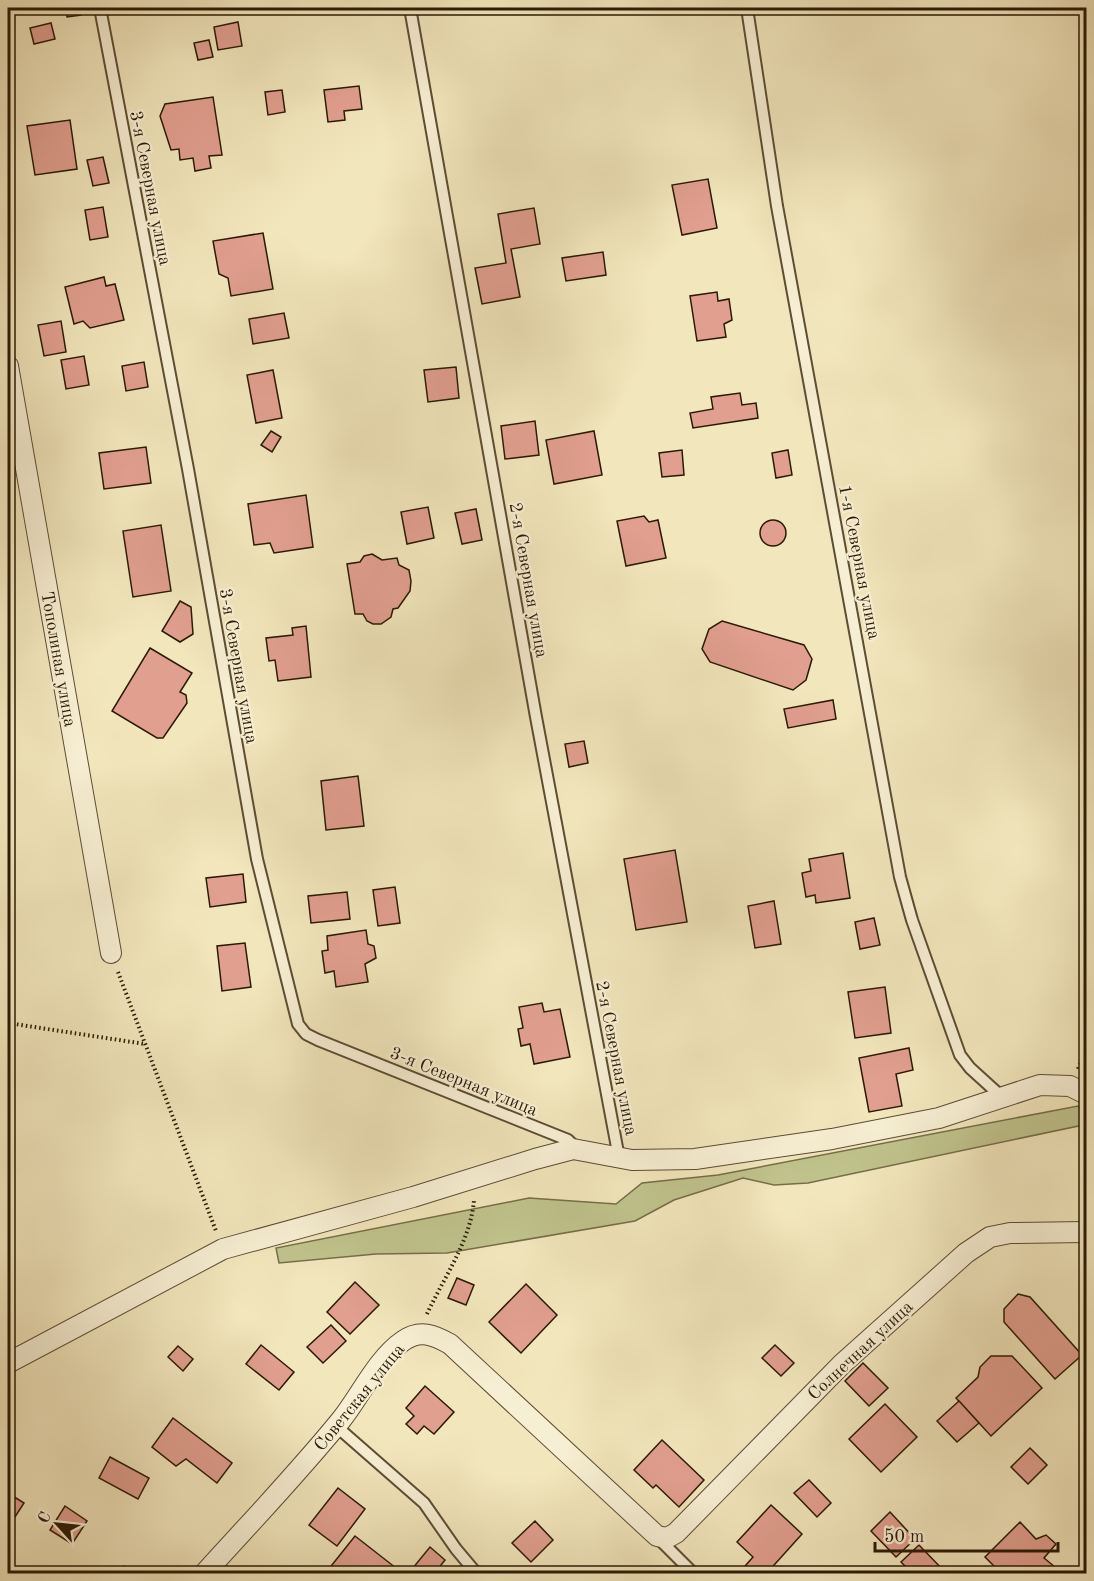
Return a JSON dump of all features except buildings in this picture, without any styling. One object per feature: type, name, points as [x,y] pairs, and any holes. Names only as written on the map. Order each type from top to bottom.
[{"type":"street","name":"Тополиная улица","points":[[8,366],[111,953]]},
{"type":"street","points":[[8,1363],[222,1249],[476,1178],[535,1158],[578,1150],[619,1158],[694,1159],[832,1139],[939,1118],[1040,1085],[1071,1086],[1086,1094]]},
{"type":"street","name":"Солнечная улица","points":[[662,1537],[676,1533],[842,1364],[966,1253],[990,1237],[1010,1233],[1086,1232]]},
{"type":"street","name":"Советская улица","points":[[204,1574],[336,1426],[402,1341],[418,1334],[434,1335],[450,1344],[662,1537]]},
{"type":"lane","name":"3-я Северная улица","points":[[100,8],[188,469],[257,859],[298,1024],[306,1034],[318,1040],[568,1140],[578,1150]]},
{"type":"lane","name":"2-я Северная улица","points":[[410,8],[536,717],[619,1158]]},
{"type":"lane","name":"1-я Северная улица","points":[[747,8],[777,206],[900,877],[912,920],[960,1055],[970,1068],[1004,1098]]},
{"type":"lane","points":[[336,1426],[424,1503],[456,1550],[477,1574]]},
{"type":"lane","points":[[662,1537],[694,1574]]},
{"type":"path","points":[[111,953],[222,1249]]},
{"type":"path","points":[[8,1023],[145,1044]]},
{"type":"path","points":[[418,1334],[473,1214],[476,1178]]},
{"type":"green space","points":[[1078,1106],[1085,1117],[1083,1125],[808,1183],[774,1185],[743,1178],[674,1200],[635,1221],[447,1253],[376,1254],[279,1263],[276,1248],[529,1198],[616,1204],[642,1183],[718,1175]]}]
